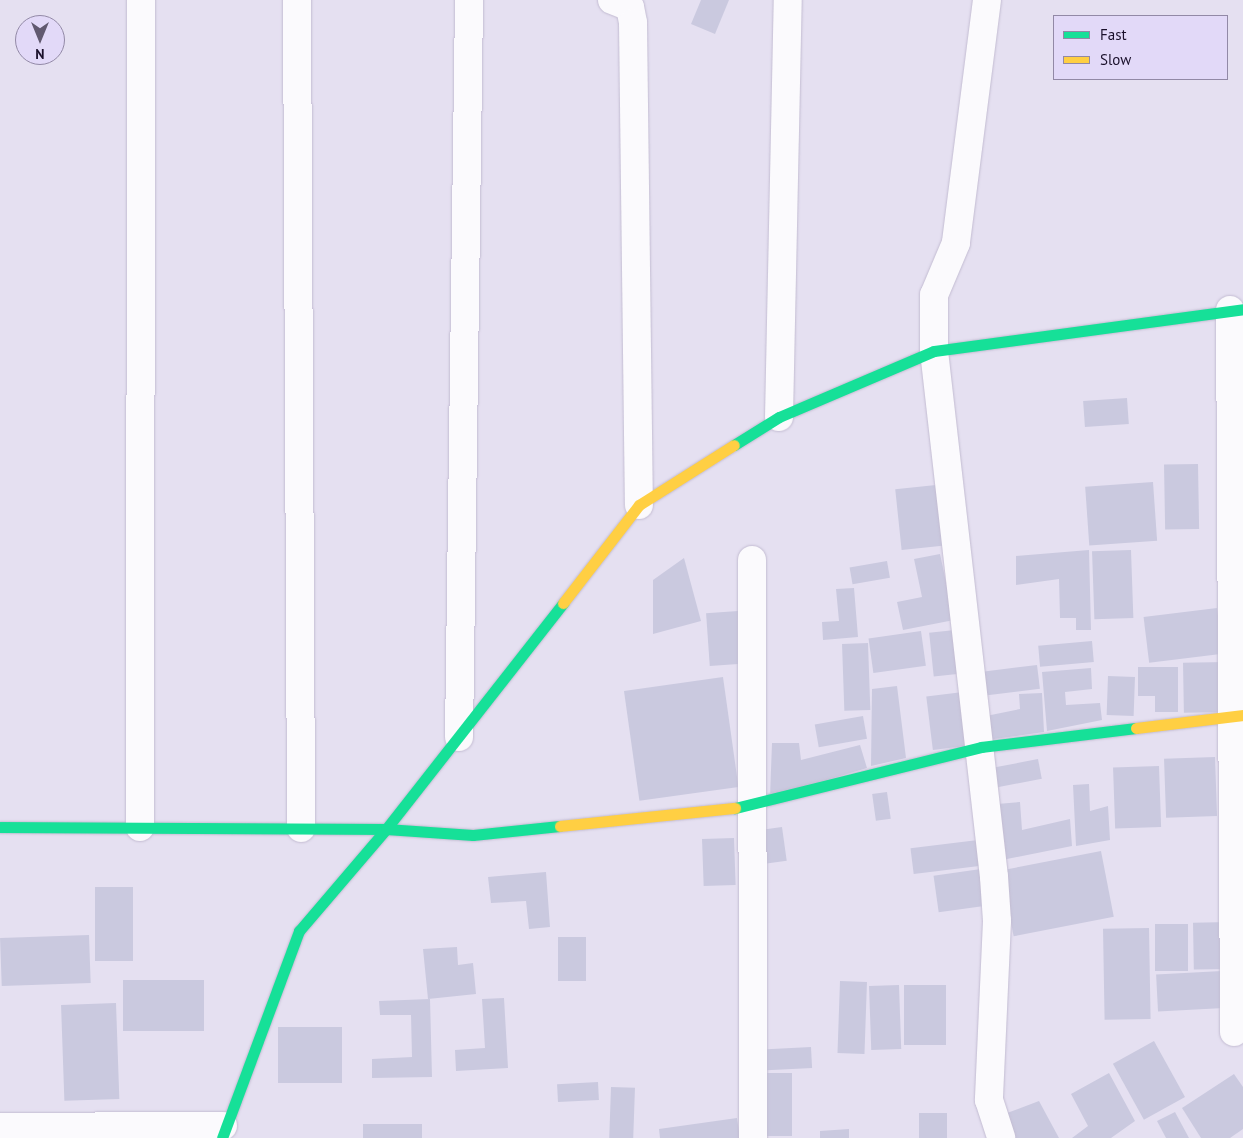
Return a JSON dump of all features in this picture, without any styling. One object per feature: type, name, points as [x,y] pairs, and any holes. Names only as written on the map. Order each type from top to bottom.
[{"type":"street","points":[[140,828],[141,0]]},
{"type":"street","points":[[297,0],[302,828]]},
{"type":"street","points":[[459,737],[468,0]]},
{"type":"street","points":[[612,0],[630,7],[633,24],[639,505]]},
{"type":"street","points":[[778,417],[788,0]]},
{"type":"street","points":[[987,0],[956,243],[934,295],[934,351],[981,747],[997,921],[988,1100],[1001,1138]]},
{"type":"street","points":[[0,1127],[222,1132],[298,931],[386,829],[639,505],[778,417],[934,351],[1237,309],[1234,1032]]},
{"type":"street","points":[[752,560],[754,806],[753,1138]]},
{"type":"street","points":[[0,827],[386,829],[473,835],[754,806],[981,747],[1236,716]]},
{"type":"building","points":[[701,0],[729,0],[715,34],[691,24]]},
{"type":"building","points":[[1127,398],[1129,424],[1085,427],[1083,401]]},
{"type":"building","points":[[1198,464],[1199,529],[1165,530],[1164,465]]},
{"type":"building","points":[[1153,482],[1157,541],[1089,546],[1085,487]]},
{"type":"building","points":[[936,485],[942,546],[902,550],[895,489]]},
{"type":"building","points":[[1089,550],[1091,630],[1076,630],[1076,618],[1060,618],[1059,579],[1016,585],[1016,556]]},
{"type":"building","points":[[1131,550],[1133,618],[1094,619],[1092,551]]},
{"type":"building","points":[[940,554],[954,620],[903,630],[897,602],[922,597],[914,559]]},
{"type":"building","points":[[684,558],[701,621],[653,634],[653,580]]},
{"type":"building","points":[[887,561],[890,578],[853,584],[850,568]]},
{"type":"building","points":[[854,588],[858,637],[823,640],[822,622],[839,621],[836,589]]},
{"type":"building","points":[[1217,608],[1223,654],[1149,663],[1144,617]]},
{"type":"building","points":[[738,611],[742,664],[710,666],[706,613]]},
{"type":"building","points":[[955,630],[960,674],[934,676],[929,633]]},
{"type":"building","points":[[921,631],[926,666],[873,673],[869,638]]},
{"type":"building","points":[[1092,641],[1094,662],[1040,667],[1038,646]]},
{"type":"building","points":[[868,643],[870,710],[844,711],[842,644]]},
{"type":"building","points":[[1226,662],[1227,712],[1184,713],[1183,663]]},
{"type":"building","points":[[1037,665],[1040,689],[985,696],[982,672]]},
{"type":"building","points":[[1138,667],[1178,667],[1178,712],[1155,712],[1155,696],[1138,696]]},
{"type":"building","points":[[1091,668],[1092,689],[1065,692],[1066,705],[1100,703],[1102,720],[1047,731],[1042,672]]},
{"type":"building","points":[[1108,676],[1135,677],[1134,716],[1107,715]]},
{"type":"building","points":[[723,677],[738,787],[639,801],[624,691]]},
{"type":"building","points":[[897,686],[906,758],[871,766],[872,689]]},
{"type":"building","points":[[963,692],[970,746],[933,750],[926,697]]},
{"type":"building","points":[[1042,693],[1044,732],[987,740],[986,716],[1020,709],[1019,694]]},
{"type":"building","points":[[863,716],[867,739],[819,747],[815,725]]},
{"type":"building","points":[[772,743],[799,743],[801,760],[860,745],[867,768],[770,797]]},
{"type":"building","points":[[1215,757],[1217,816],[1166,818],[1164,759]]},
{"type":"building","points":[[1038,759],[1042,779],[994,788],[990,768]]},
{"type":"building","points":[[1159,766],[1161,827],[1115,829],[1113,768]]},
{"type":"building","points":[[1089,784],[1090,811],[1108,806],[1110,840],[1076,846],[1073,785]]},
{"type":"building","points":[[887,792],[891,819],[876,821],[872,794]]},
{"type":"building","points":[[1020,802],[1022,830],[1070,819],[1072,846],[1002,860],[997,804]]},
{"type":"building","points":[[782,827],[787,861],[763,864],[758,830]]},
{"type":"building","points":[[734,838],[736,885],[704,886],[702,839]]},
{"type":"building","points":[[978,840],[981,866],[914,874],[911,848]]},
{"type":"building","points":[[1101,851],[1114,917],[1014,936],[1001,870]]},
{"type":"building","points":[[988,868],[993,905],[939,912],[934,876]]},
{"type":"building","points":[[546,872],[550,927],[529,929],[526,901],[491,903],[488,877]]},
{"type":"building","points":[[95,887],[133,887],[133,961],[95,961]]},
{"type":"building","points":[[1229,922],[1230,969],[1194,970],[1193,923]]},
{"type":"building","points":[[1155,924],[1188,924],[1188,971],[1155,971]]},
{"type":"building","points":[[1149,928],[1151,1019],[1105,1020],[1103,929]]},
{"type":"building","points":[[89,935],[91,983],[2,986],[0,938]]},
{"type":"building","points":[[558,937],[586,937],[586,981],[558,981]]},
{"type":"building","points":[[457,947],[458,965],[473,963],[476,994],[428,999],[423,949]]},
{"type":"building","points":[[1222,971],[1224,1008],[1158,1011],[1156,974]]},
{"type":"building","points":[[123,980],[204,980],[204,1031],[123,1031]]},
{"type":"building","points":[[840,981],[867,982],[864,1054],[837,1053]]},
{"type":"building","points":[[899,985],[901,1049],[871,1050],[869,986]]},
{"type":"building","points":[[904,985],[946,985],[946,1045],[904,1045]]},
{"type":"building","points":[[504,998],[508,1068],[456,1071],[455,1050],[485,1048],[482,999]]},
{"type":"building","points":[[430,999],[432,1077],[372,1078],[372,1059],[412,1057],[411,1015],[380,1015],[379,1001]]},
{"type":"building","points":[[116,1003],[119,1099],[64,1101],[61,1005]]},
{"type":"building","points":[[278,1027],[342,1027],[342,1083],[278,1083]]},
{"type":"building","points":[[1154,1041],[1185,1097],[1144,1120],[1113,1064]]},
{"type":"building","points":[[811,1047],[812,1068],[761,1071],[760,1050]]},
{"type":"building","points":[[763,1073],[792,1073],[792,1136],[763,1136]]},
{"type":"building","points":[[1109,1073],[1135,1121],[1111,1138],[1072,1138],[1088,1126],[1071,1094]]},
{"type":"building","points":[[1234,1074],[1243,1087],[1243,1129],[1230,1138],[1201,1138],[1182,1108]]},
{"type":"building","points":[[598,1082],[599,1100],[558,1102],[557,1084]]},
{"type":"building","points":[[611,1087],[635,1088],[633,1138],[609,1138]]},
{"type":"building","points":[[1039,1101],[1059,1138],[1015,1138],[1007,1113]]},
{"type":"building","points":[[1175,1112],[1189,1138],[1166,1138],[1157,1121]]},
{"type":"building","points":[[919,1113],[947,1113],[947,1138],[919,1138]]},
{"type":"building","points":[[737,1118],[740,1138],[660,1138],[659,1129]]},
{"type":"building","points":[[363,1124],[422,1124],[422,1138],[363,1138]]},
{"type":"building","points":[[849,1129],[849,1138],[820,1138],[820,1131]]},
{"type":"traffic: fast","points":[[734,445],[779,417],[934,351],[1243,309]]},
{"type":"traffic: fast","points":[[0,827],[386,829],[563,603]]},
{"type":"traffic: fast","points":[[735,808],[981,747],[1136,728]]},
{"type":"traffic: fast","points":[[222,1138],[299,931],[386,829],[473,835],[560,826]]},
{"type":"traffic: slow","points":[[563,603],[639,505],[734,445]]},
{"type":"traffic: slow","points":[[1136,728],[1243,715]]},
{"type":"traffic: slow","points":[[560,826],[735,808]]}]
